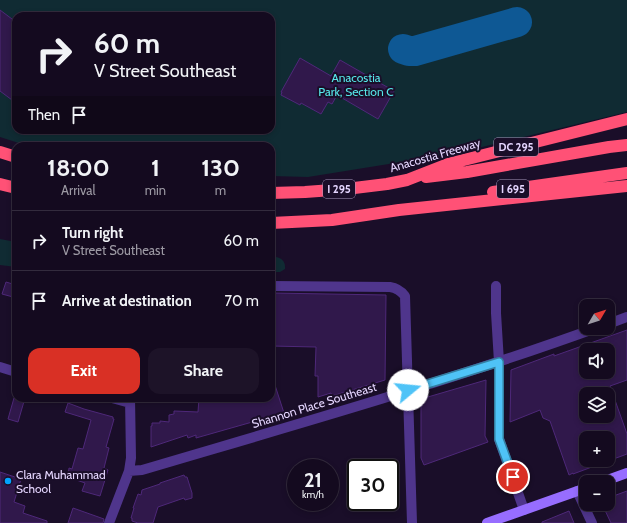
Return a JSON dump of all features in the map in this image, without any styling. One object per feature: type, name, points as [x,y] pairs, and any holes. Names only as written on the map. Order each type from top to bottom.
[{"type":"highway","name":"Anacostia Freeway","points":[[275,193],[346,189],[407,180],[448,164],[627,119]]},
{"type":"highway","name":"I 695","points":[[407,180],[467,172],[627,144]]},
{"type":"highway","points":[[1,152],[12,156]]},
{"type":"highway","name":"I 695","points":[[399,210],[456,198],[627,173]]},
{"type":"highway","points":[[0,184],[12,187]]},
{"type":"highway","points":[[275,223],[332,220],[399,210],[627,186]]},
{"type":"main road","points":[[615,477],[627,473]]},
{"type":"main road","points":[[487,523],[579,491]]},
{"type":"street","points":[[275,286],[390,287],[400,290],[405,296],[412,523]]},
{"type":"street","points":[[496,286],[499,362],[499,439],[524,510]]},
{"type":"street","points":[[615,321],[627,317]]},
{"type":"street","name":"Shannon Place Southeast","points":[[129,471],[142,470],[408,390],[499,362],[579,334]]},
{"type":"street","points":[[0,367],[12,371]]},
{"type":"street","points":[[109,523],[129,471],[131,458],[130,402]]},
{"type":"street","points":[[588,511],[592,523]]},
{"type":"green space","name":"Anacostia Park, Section C","points":[[0,0],[627,0],[627,112],[457,153],[308,177],[275,176],[275,142],[16,142],[0,137]]},
{"type":"green space","points":[[0,239],[12,241],[12,266],[0,265]]},
{"type":"green space","points":[[275,257],[281,259],[285,266],[285,269],[280,272],[275,272]]},
{"type":"building","points":[[0,10],[12,19],[12,100],[0,91]]},
{"type":"building","points":[[300,58],[331,76],[340,60],[394,91],[378,119],[337,95],[332,104],[328,102],[321,114],[301,103],[300,105],[281,95],[281,92]]},
{"type":"building","points":[[6,282],[12,284],[12,297],[2,294]]},
{"type":"building","points":[[275,293],[386,295],[385,380],[332,396],[331,393],[318,397],[318,376],[315,376],[316,347],[275,346]]},
{"type":"building","points":[[627,330],[627,380],[610,387],[579,387],[579,423],[615,423],[615,400],[627,434],[627,454],[615,458],[615,431],[579,431],[579,467],[592,467],[569,475],[550,421],[543,418],[540,410],[510,422],[511,370],[554,354],[554,356],[579,347],[579,379],[615,379],[615,343],[590,343]]},
{"type":"building","points":[[486,380],[485,436],[488,442],[424,465],[421,458],[421,399]]},
{"type":"building","points":[[275,385],[284,413],[196,438],[196,435],[188,438],[187,435],[151,447],[152,423],[160,423],[160,421],[169,422],[169,415],[174,414],[174,411],[198,412],[199,402],[275,402]]},
{"type":"building","points":[[13,402],[24,402],[18,422],[8,419]]},
{"type":"building","points":[[68,403],[113,417],[114,419],[106,447],[109,448],[104,468],[108,470],[100,496],[82,491],[85,483],[68,477],[69,468],[72,469],[78,448],[83,449],[91,420],[65,412]]},
{"type":"building","points":[[0,472],[21,479],[14,502],[25,506],[23,513],[47,521],[47,523],[0,523]]},
{"type":"building","points":[[184,475],[187,477],[192,498],[185,500],[184,498],[158,507],[153,523],[138,523],[132,521],[131,518],[133,508],[138,494],[141,495],[142,490]]},
{"type":"building","points":[[627,491],[627,523],[611,523],[605,511],[615,511],[615,495]]},
{"type":"building","points":[[73,508],[104,519],[103,523],[68,523]]},
{"type":"building","points":[[569,511],[574,523],[542,523],[542,522]]},
{"type":"taxiway","points":[[403,49],[415,51],[517,22]]},
{"type":"place","name":"Clara Muhammad School","points":[[8,481]]},
{"type":"route","points":[[408,390],[499,362],[499,439],[513,477]]}]
